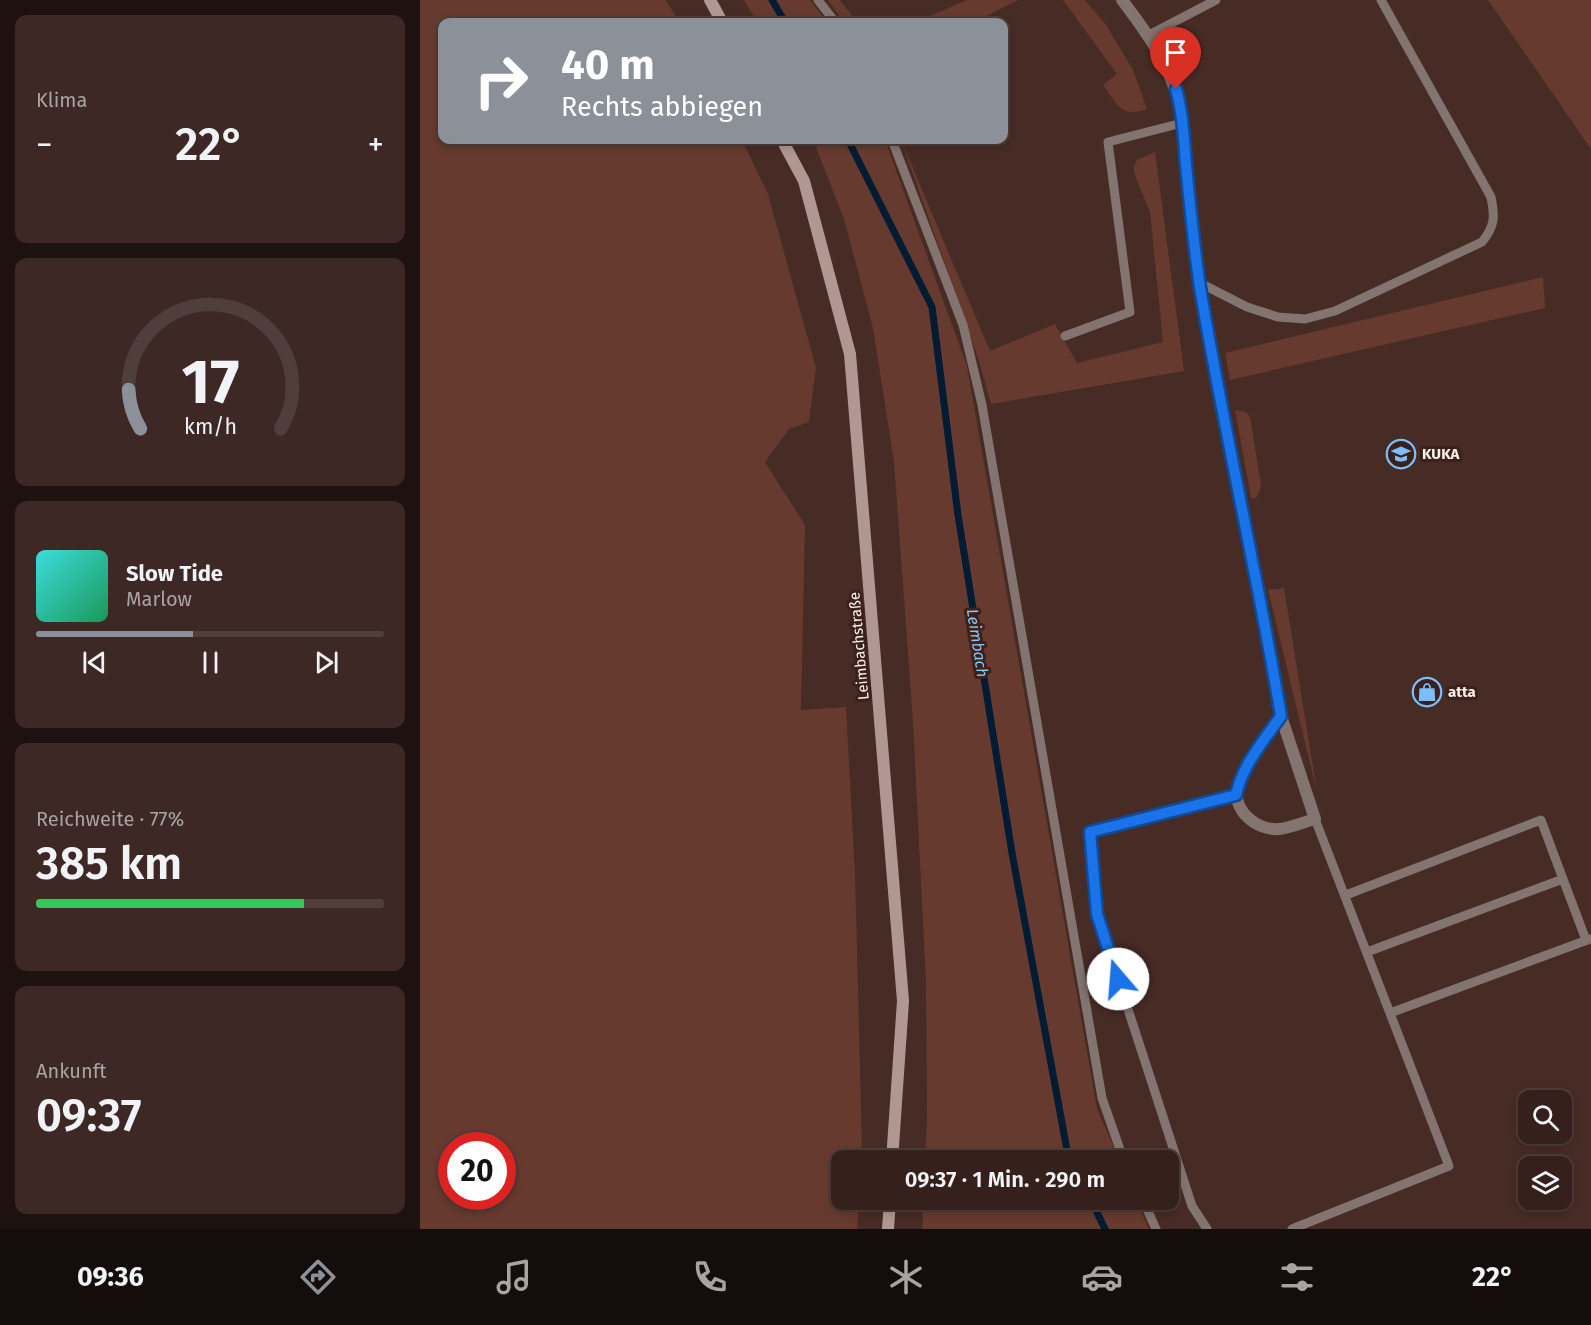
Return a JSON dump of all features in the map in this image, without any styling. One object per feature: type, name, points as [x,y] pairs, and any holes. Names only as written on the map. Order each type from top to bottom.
[{"type":"main road","points":[[710,0],[720,18]]},
{"type":"main road","name":"Leimbachstraße","points":[[784,144],[804,181],[850,354],[903,1001],[893,1150]]},
{"type":"main road","points":[[888,1229],[889,1210]]},
{"type":"street","points":[[1122,0],[1149,35],[1172,76],[1179,102],[1200,284],[1220,402],[1281,716],[1315,819],[1280,829],[1268,828],[1248,818],[1240,809],[1236,795],[1238,784],[1257,750],[1281,716]]},
{"type":"lane","points":[[818,0],[832,18]]},
{"type":"lane","points":[[1149,35],[1216,0]]},
{"type":"lane","points":[[1200,284],[1247,307],[1278,318],[1305,319],[1335,311],[1482,242],[1492,230],[1494,212],[1491,197],[1381,0]]},
{"type":"lane","points":[[1065,336],[1130,312],[1108,142],[1182,123]]},
{"type":"lane","points":[[894,144],[963,326],[982,405],[1102,1098],[1120,1150]]},
{"type":"lane","points":[[1207,1229],[1192,1206],[1097,914],[1090,832],[1236,795]]},
{"type":"lane","points":[[1292,1229],[1449,1166],[1315,819]]},
{"type":"lane","points":[[1346,895],[1541,820],[1589,939],[1390,1013]]},
{"type":"lane","points":[[1367,952],[1563,879]]},
{"type":"lane","points":[[1147,1210],[1156,1229]]},
{"type":"shaded area","points":[[420,0],[666,0],[677,18],[438,18],[438,144],[744,144],[768,194],[816,368],[809,422],[789,429],[765,462],[805,525],[801,710],[846,707],[855,873],[862,1149],[831,1150],[831,1210],[858,1210],[857,1229],[420,1229]]},
{"type":"shaded area","points":[[744,0],[810,0],[824,18],[755,18]]},
{"type":"shaded area","points":[[828,0],[840,0],[854,18],[841,18]]},
{"type":"shaded area","points":[[967,0],[1018,0],[983,18],[925,18]]},
{"type":"shaded area","points":[[1063,0],[1085,0],[1106,25],[1133,70],[1147,109],[1126,111],[1113,98],[1103,85],[1117,74]]},
{"type":"shaded area","points":[[1488,0],[1591,0],[1591,149]]},
{"type":"shaded area","points":[[815,144],[886,144],[967,366],[1097,1109],[1115,1150],[926,1150],[926,983],[913,722],[894,462],[873,328],[844,219]]},
{"type":"shaded area","points":[[902,144],[990,351],[1055,324],[1077,363],[1163,342],[1150,212],[1134,173],[1137,160],[1155,152],[1184,371],[991,404],[978,358]]},
{"type":"shaded area","points":[[1543,277],[1545,308],[1230,380],[1225,353]]},
{"type":"shaded area","points":[[1235,410],[1246,412],[1250,417],[1261,485],[1256,498],[1251,498]]},
{"type":"shaded area","points":[[1284,588],[1317,792],[1268,590]]},
{"type":"shaded area","points":[[923,1210],[1140,1210],[1149,1229],[922,1229]]},
{"type":"waterway","name":"Leimbach","points":[[772,0],[783,18]]},
{"type":"waterway","name":"Leimbach","points":[[850,144],[932,307],[958,515],[1012,853],[1067,1150]]},
{"type":"waterway","name":"Leimbach","points":[[1096,1210],[1105,1229]]},
{"type":"place","name":"KUKA","points":[[1401,454]]},
{"type":"place","name":"atta","points":[[1427,692]]},
{"type":"route","points":[[1118,979],[1097,914],[1090,832],[1236,795],[1238,784],[1257,750],[1281,716],[1220,402],[1200,284],[1182,123],[1176,89]]}]
